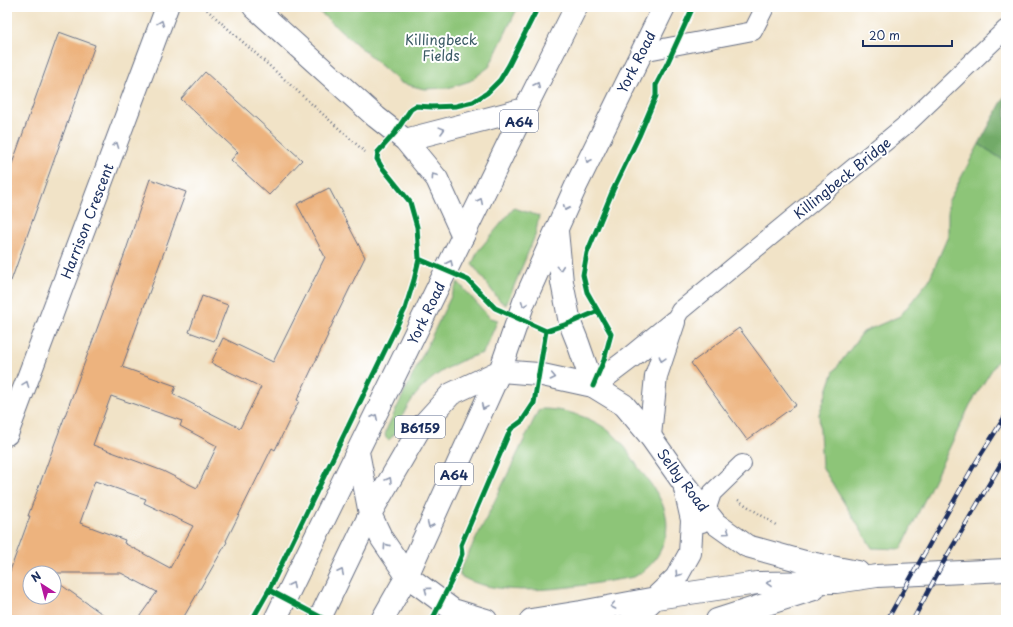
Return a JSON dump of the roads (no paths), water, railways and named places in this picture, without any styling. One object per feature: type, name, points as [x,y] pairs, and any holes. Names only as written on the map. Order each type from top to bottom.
[{"type":"main road","name":"Harrison Crescent","points":[[7,434],[167,7]]},
{"type":"main road","points":[[254,7],[376,117],[405,140],[437,179],[463,236]]},
{"type":"main road","name":"York Road","points":[[275,620],[576,7]]},
{"type":"main road","name":"York Road","points":[[382,620],[407,576],[500,371],[524,302],[598,140],[664,7]]},
{"type":"main road","points":[[405,140],[525,109]]},
{"type":"main road","points":[[557,230],[562,282],[570,324],[578,342],[593,386]]},
{"type":"main road","name":"Killingbeck Bridge","points":[[593,386],[674,322]]},
{"type":"main road","name":"Killingbeck Bridge","points":[[650,436],[656,376],[674,322]]},
{"type":"main road","name":"Selby Road","points":[[500,371],[538,374],[593,386],[624,405],[650,436],[684,484],[716,524],[747,546],[805,562],[877,576]]},
{"type":"main road","name":"B6159","points":[[319,620],[370,514],[420,428],[451,394],[500,371]]},
{"type":"main road","points":[[358,452],[370,514],[382,540],[407,576],[453,610],[486,620]]},
{"type":"main road","points":[[632,620],[676,578],[690,553],[692,520],[684,484]]},
{"type":"main road","name":"Selby Road","points":[[531,620],[656,598],[757,583],[836,582],[877,576],[1006,570]]},
{"type":"main road","name":"Selby Road","points":[[717,620],[836,582]]},
{"type":"lane","points":[[642,52],[701,40],[739,35],[753,31],[765,7]]},
{"type":"lane","name":"Killingbeck Bridge","points":[[674,322],[680,311],[908,123],[1006,30]]},
{"type":"lane","points":[[690,553],[712,493],[742,464]]},
{"type":"railway","points":[[887,620],[973,467],[1006,415]]},
{"type":"railway","points":[[913,620],[943,563],[1006,455]]},
{"type":"park label","name":"Killingbeck Fields","points":[[441,48]]}]
